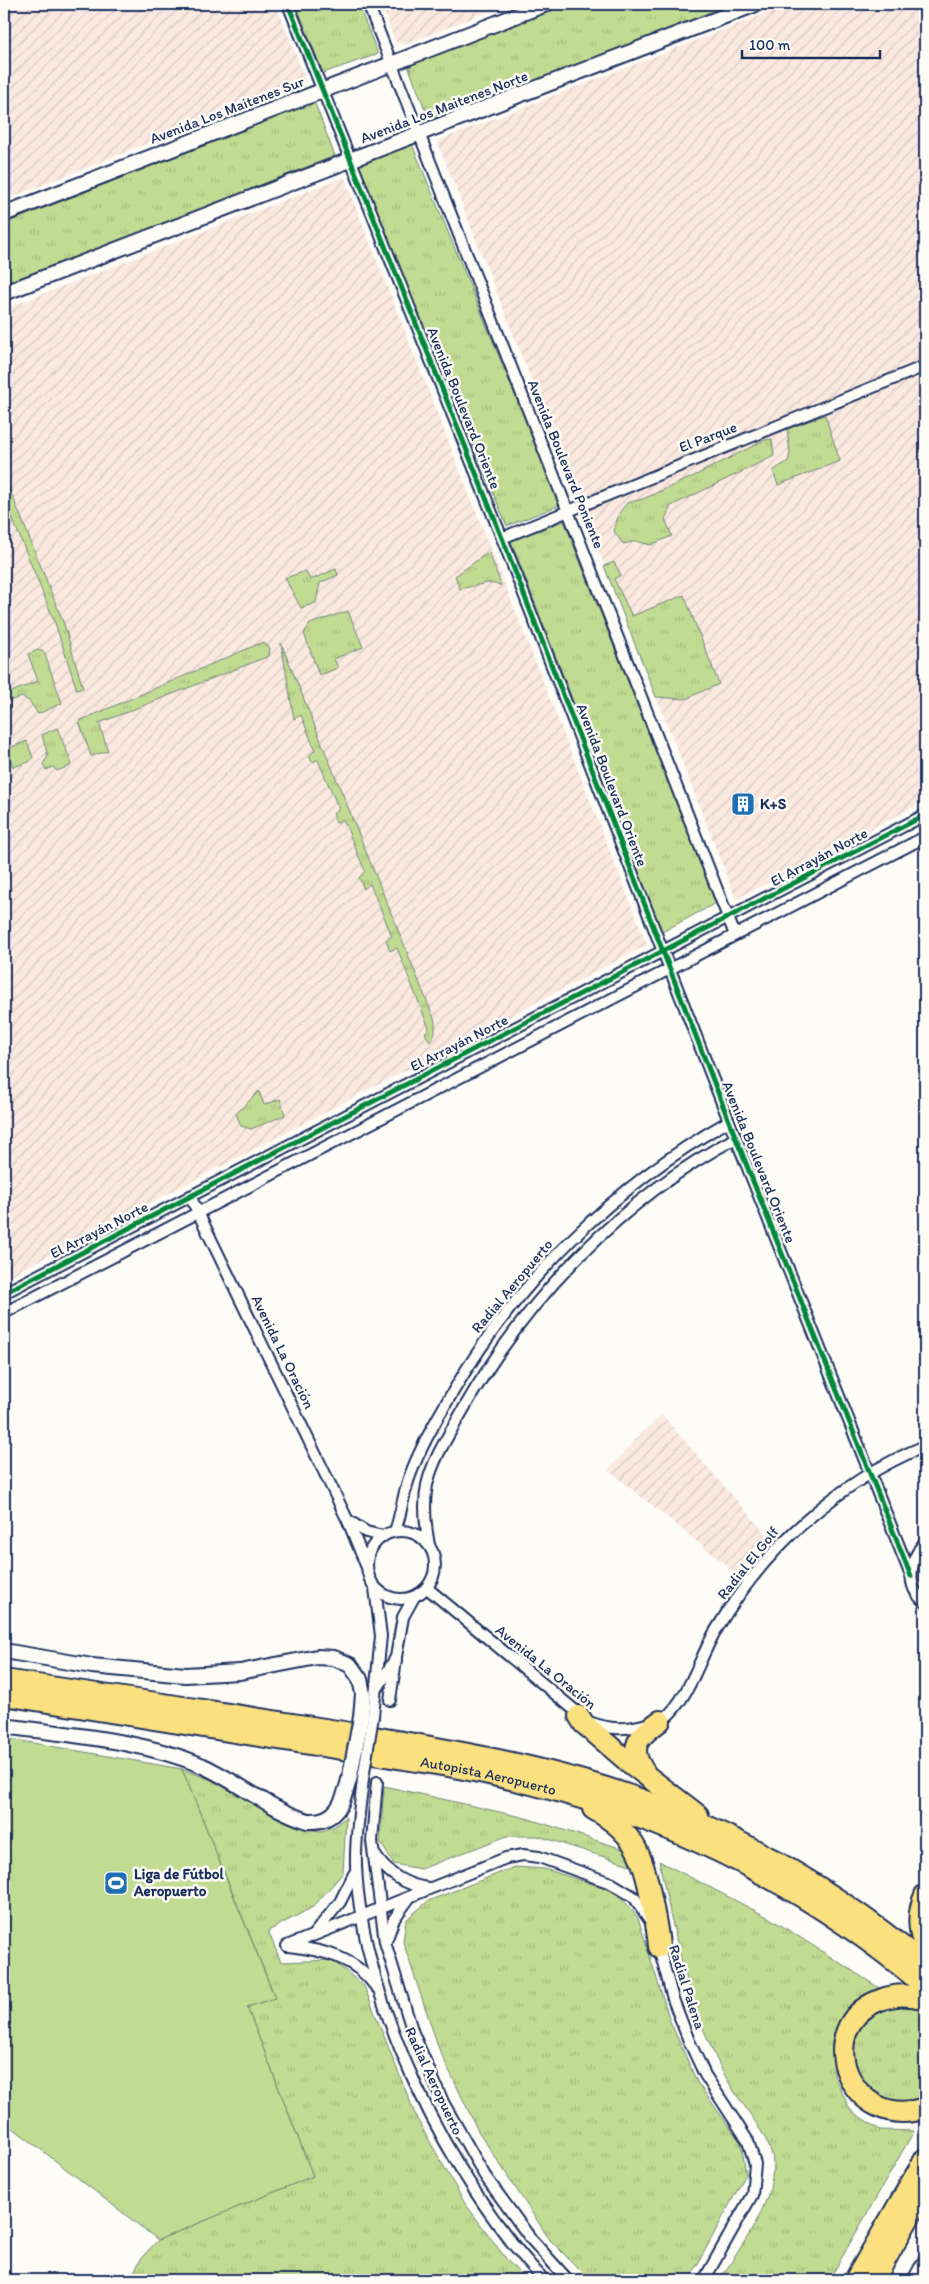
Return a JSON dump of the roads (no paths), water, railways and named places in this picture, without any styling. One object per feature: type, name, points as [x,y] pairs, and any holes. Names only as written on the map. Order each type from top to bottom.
[{"type":"highway","name":"Autopista Aeropuerto","points":[[8,1688],[448,1766],[565,1793],[649,1820],[702,1842],[759,1871],[842,1922],[925,1986]]},
{"type":"highway","name":"Autopista Aeropuerto","points":[[8,1688],[323,1729],[513,1762],[578,1779],[627,1795],[733,1839],[840,1900],[925,1965]]},
{"type":"highway","points":[[579,1716],[584,1724],[645,1773],[733,1839]]},
{"type":"highway","points":[[645,1773],[636,1756],[637,1743],[643,1734],[660,1721]]},
{"type":"highway","points":[[565,1793],[616,1823],[632,1840],[646,1874],[659,1947]]},
{"type":"highway","points":[[925,1894],[921,1904],[919,1922],[925,1946]]},
{"type":"highway","points":[[925,1999],[898,1995],[872,2003],[852,2021],[844,2042],[843,2059],[852,2085],[870,2102],[894,2112],[911,2112],[925,2108]]},
{"type":"highway","points":[[855,2280],[925,2159]]},
{"type":"highway","points":[[874,2280],[924,2191]]},
{"type":"street","name":"Avenida Boulevard Oriente","points":[[288,4],[502,538],[729,1121],[911,1576],[914,1589],[925,1602]]},
{"type":"street","name":"Avenida Boulevard Poniente","points":[[368,4],[735,935]]},
{"type":"street","name":"Avenida Los Maitenes Sur","points":[[4,214],[546,4]]},
{"type":"street","name":"Avenida Los Maitenes Norte","points":[[4,293],[756,4]]},
{"type":"street","name":"El Parque","points":[[502,538],[925,366]]},
{"type":"street","name":"El Arrayán Norte","points":[[4,1293],[729,919],[925,815]]},
{"type":"street","name":"El Arrayán Norte","points":[[4,1313],[925,837]]},
{"type":"street","name":"Radial Aeropuerto","points":[[395,1531],[406,1485],[418,1456],[464,1372],[510,1308],[566,1245],[620,1195],[664,1162],[729,1121]]},
{"type":"street","name":"Radial Aeropuerto","points":[[428,1545],[425,1500],[434,1464],[478,1384],[522,1322],[570,1266],[623,1216],[672,1178],[736,1138]]},
{"type":"street","name":"Avenida La Oración","points":[[190,1196],[348,1521],[366,1566]]},
{"type":"street","name":"Radial El Golf","points":[[660,1721],[680,1702],[720,1622],[762,1564],[808,1519],[870,1473],[925,1446]]},
{"type":"street","points":[[348,1521],[366,1532],[383,1536]]},
{"type":"street","points":[[375,1699],[381,1636],[375,1588],[368,1575],[366,1566],[372,1547],[383,1536],[395,1531],[414,1533],[428,1545],[435,1565],[433,1578],[427,1588],[414,1597],[403,1617],[390,1700]]},
{"type":"street","points":[[911,1576],[914,1558],[925,1542]]},
{"type":"street","points":[[375,1588],[386,1596],[395,1599],[414,1597]]},
{"type":"street","name":"Avenida La Oración","points":[[427,1588],[579,1716],[596,1725],[620,1730],[660,1721]]},
{"type":"street","points":[[4,1651],[92,1666],[185,1675],[240,1672],[317,1658],[334,1658],[350,1665],[360,1679],[367,1716]]},
{"type":"street","points":[[4,1726],[121,1744],[177,1756],[203,1766],[308,1821],[321,1820],[338,1810],[357,1777],[367,1716],[382,1678],[396,1657]]},
{"type":"street","name":"Radial Aeropuerto","points":[[357,1777],[356,1868],[361,1916],[380,1992],[410,2070],[444,2141],[497,2224],[544,2280]]},
{"type":"street","name":"Radial Aeropuerto","points":[[376,1782],[372,1829],[373,1852],[385,1942],[412,2032],[457,2129],[500,2198],[531,2239],[568,2280]]},
{"type":"street","points":[[373,1852],[382,1865],[394,1876],[409,1884],[431,1888]]},
{"type":"street","name":"Radial Palena","points":[[380,1992],[365,1973],[338,1956],[319,1950],[286,1946],[514,1856],[531,1855],[548,1859],[597,1876],[628,1892],[647,1915],[659,1947],[672,1999],[688,2041],[705,2075],[748,2141],[755,2164],[752,2195],[704,2280]]},
{"type":"street","name":"Radial Aeropuerto","points":[[314,1935],[346,1893],[356,1868]]},
{"type":"street","points":[[385,1942],[394,1919],[411,1896]]},
{"type":"street","points":[[913,2280],[925,2258]]},
{"type":"place","name":"K+S","points":[[743,804]]},
{"type":"place","name":"Liga de Fútbol Aeropuerto","points":[[116,1883]]}]
